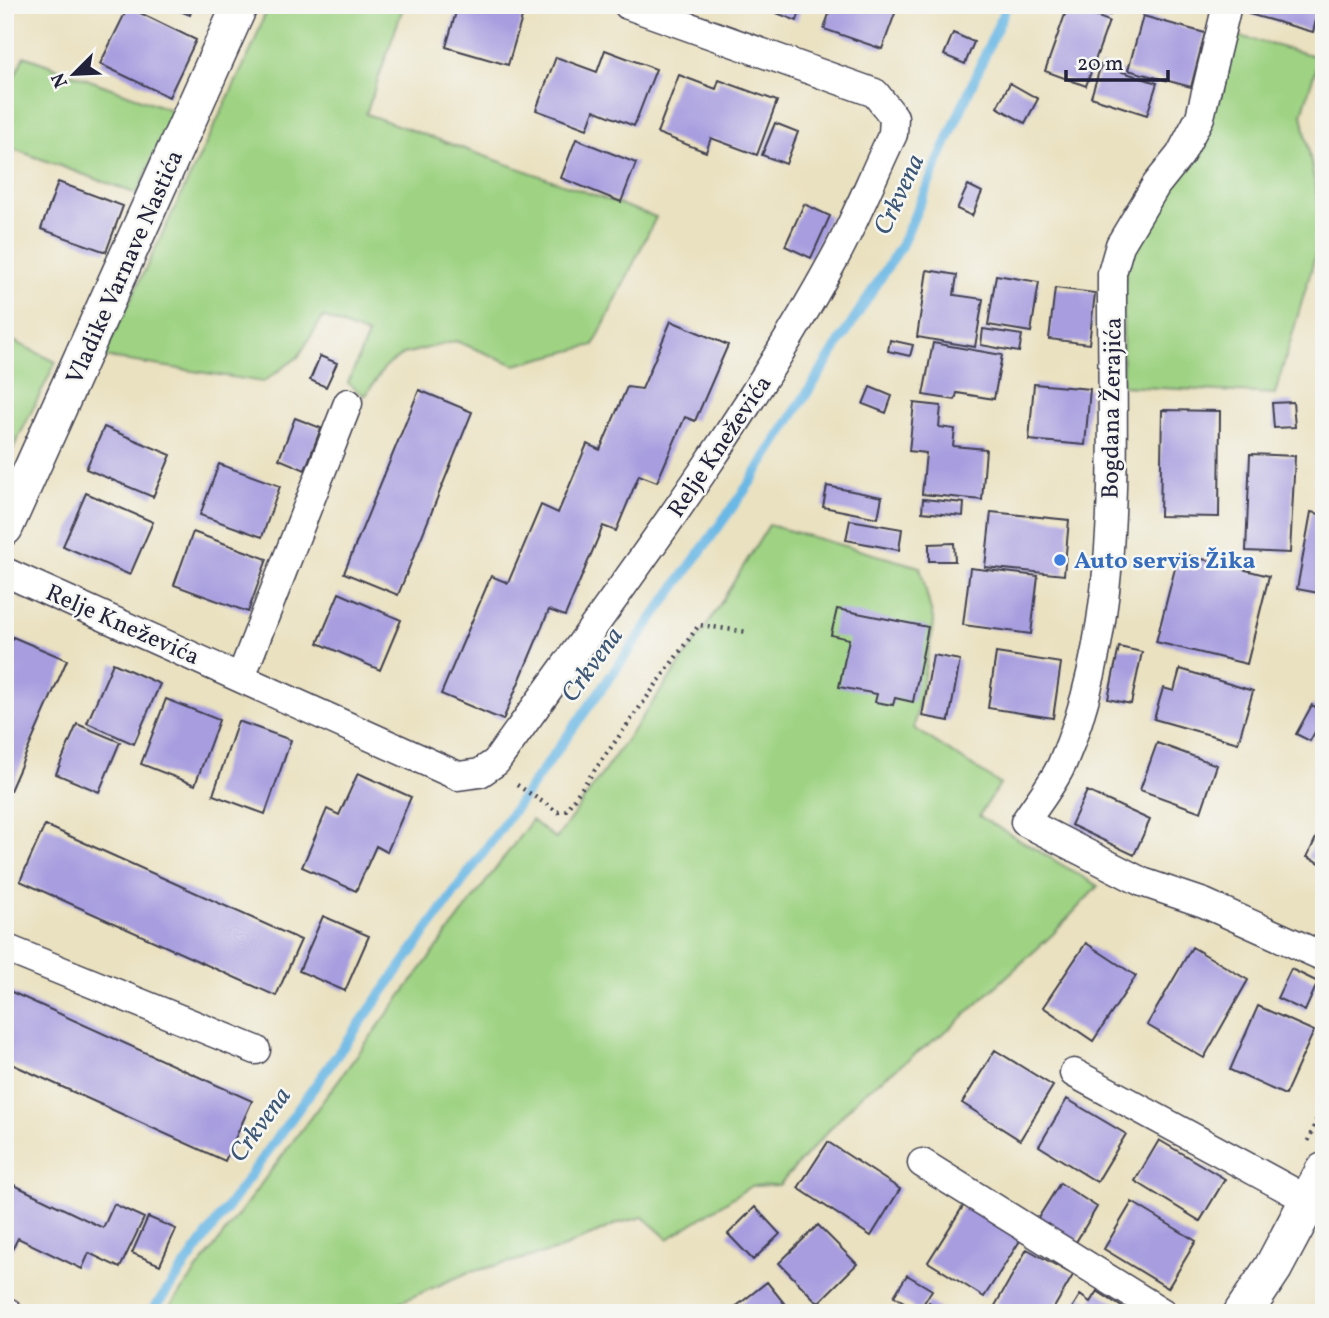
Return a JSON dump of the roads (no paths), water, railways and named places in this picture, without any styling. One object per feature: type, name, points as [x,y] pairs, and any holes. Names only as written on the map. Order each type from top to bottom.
[{"type":"main road","points":[[1243,1313],[1273,1268],[1317,1186]]},
{"type":"street","name":"Vladike Varnave Nastića","points":[[5,528],[240,5]]},
{"type":"street","name":"Relje Kneževića","points":[[5,572],[458,776],[480,774],[490,767],[703,472],[774,363],[835,257],[893,134],[894,117],[875,93],[628,5]]},
{"type":"street","name":"Bogdana Žerajića","points":[[1227,5],[1200,117],[1180,155],[1156,185],[1120,245],[1112,273],[1110,526],[1098,633],[1073,737],[1060,767],[1025,822],[1142,882],[1204,903],[1324,957]]},
{"type":"street","points":[[241,677],[348,403]]},
{"type":"street","points":[[5,948],[256,1050]]},
{"type":"street","points":[[1074,1073],[1317,1186]]},
{"type":"street","points":[[922,1163],[1163,1313]]},
{"type":"waterway","name":"Crkvena","points":[[151,1313],[747,487],[901,246],[1007,5]]},
{"type":"place","name":"Auto servis Žika","points":[[1060,560]]}]
